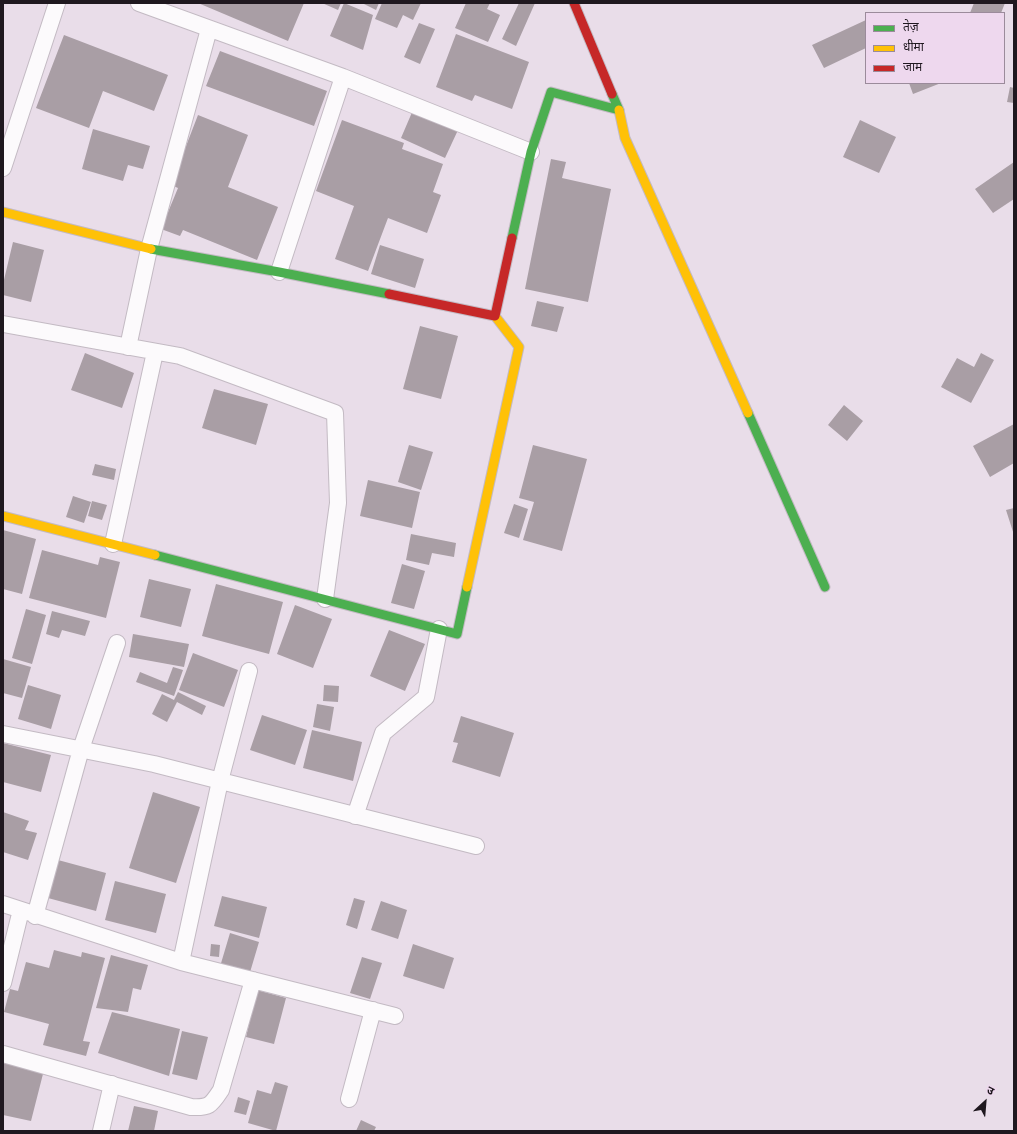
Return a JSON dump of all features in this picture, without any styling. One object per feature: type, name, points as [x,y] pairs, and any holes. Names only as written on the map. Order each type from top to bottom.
[{"type":"street","points":[[3,168],[57,3]]},
{"type":"street","points":[[139,3],[343,77],[532,152]]},
{"type":"street","points":[[574,3],[619,110],[625,138],[825,586]]},
{"type":"street","points":[[128,347],[149,249],[209,28]]},
{"type":"street","points":[[279,272],[343,77]]},
{"type":"street","points":[[495,316],[532,152],[551,92],[619,110]]},
{"type":"street","points":[[3,212],[149,249],[279,272],[495,316],[519,347],[457,634],[3,516]]},
{"type":"street","points":[[3,324],[180,356],[335,413],[338,504],[324,600]]},
{"type":"street","points":[[113,544],[155,352]]},
{"type":"street","points":[[355,816],[383,733],[426,697],[439,629]]},
{"type":"street","points":[[3,983],[28,913],[117,643]]},
{"type":"street","points":[[181,962],[220,781],[249,671]]},
{"type":"street","points":[[3,734],[154,764],[476,846]]},
{"type":"street","points":[[3,904],[181,962],[395,1016]]},
{"type":"street","points":[[3,1054],[191,1107],[206,1108],[213,1103],[221,1090],[252,980]]},
{"type":"street","points":[[349,1099],[373,1010]]},
{"type":"street","points":[[101,1131],[112,1084]]},
{"type":"building","points":[[198,3],[304,3],[288,41]]},
{"type":"building","points":[[322,3],[341,3],[338,10]]},
{"type":"building","points":[[344,3],[373,15],[363,50],[330,36]]},
{"type":"building","points":[[362,3],[379,3],[376,10]]},
{"type":"building","points":[[382,3],[421,3],[413,20],[403,15],[397,28],[375,19]]},
{"type":"building","points":[[466,3],[490,3],[487,9],[500,15],[488,42],[455,28]]},
{"type":"building","points":[[519,3],[535,3],[516,46],[502,39]]},
{"type":"building","points":[[974,3],[1005,3],[1001,12],[970,12]]},
{"type":"building","points":[[865,20],[865,48],[824,68],[812,45]]},
{"type":"building","points":[[419,23],[435,29],[420,64],[404,57]]},
{"type":"building","points":[[456,34],[529,62],[512,109],[475,95],[472,101],[436,87]]},
{"type":"building","points":[[64,35],[168,75],[154,111],[103,91],[89,128],[36,108]]},
{"type":"building","points":[[220,51],[327,91],[314,126],[206,86]]},
{"type":"building","points":[[909,84],[938,84],[913,94]]},
{"type":"building","points":[[1010,87],[1014,88],[1014,103],[1007,102]]},
{"type":"building","points":[[413,110],[458,130],[445,158],[401,138]]},
{"type":"building","points":[[198,115],[248,135],[228,187],[278,207],[257,260],[183,230],[180,236],[161,229],[178,188],[171,185]]},
{"type":"building","points":[[342,120],[404,143],[402,149],[443,164],[433,192],[441,195],[427,233],[388,218],[368,271],[335,259],[354,206],[316,191]]},
{"type":"building","points":[[860,120],[896,137],[879,173],[843,157]]},
{"type":"building","points":[[93,129],[150,146],[143,169],[128,165],[123,181],[82,169]]},
{"type":"building","points":[[551,159],[566,162],[562,178],[611,189],[588,302],[525,289]]},
{"type":"building","points":[[1014,162],[1014,199],[993,213],[975,189]]},
{"type":"building","points":[[13,242],[44,250],[31,302],[3,295],[3,284]]},
{"type":"building","points":[[380,245],[424,259],[415,288],[371,274]]},
{"type":"building","points":[[537,301],[564,307],[557,332],[531,326]]},
{"type":"building","points":[[420,326],[458,336],[441,399],[403,389]]},
{"type":"building","points":[[85,353],[134,373],[122,408],[71,390]]},
{"type":"building","points":[[981,353],[994,360],[971,403],[941,387],[957,358],[974,367]]},
{"type":"building","points":[[214,389],[268,404],[256,445],[202,428]]},
{"type":"building","points":[[844,405],[863,421],[847,441],[828,425]]},
{"type":"building","points":[[1014,424],[1014,463],[990,477],[973,446]]},
{"type":"building","points":[[409,445],[433,452],[421,490],[398,482]]},
{"type":"building","points":[[533,445],[587,459],[562,551],[523,540],[534,502],[519,498]]},
{"type":"building","points":[[95,464],[116,469],[114,480],[92,475]]},
{"type":"building","points":[[368,480],[420,492],[412,528],[360,516]]},
{"type":"building","points":[[73,496],[91,502],[84,523],[66,517]]},
{"type":"building","points":[[92,501],[107,505],[102,520],[88,516]]},
{"type":"building","points":[[514,504],[528,509],[519,538],[504,533]]},
{"type":"building","points":[[1014,508],[1014,535],[1006,510]]},
{"type":"building","points":[[3,530],[36,539],[22,594],[3,589]]},
{"type":"building","points":[[411,534],[456,543],[454,557],[432,553],[429,565],[406,560]]},
{"type":"building","points":[[42,550],[98,565],[100,557],[120,562],[106,618],[29,598]]},
{"type":"building","points":[[402,564],[425,571],[414,609],[391,603]]},
{"type":"building","points":[[149,579],[191,589],[181,627],[140,617]]},
{"type":"building","points":[[216,584],[283,602],[269,654],[202,636]]},
{"type":"building","points":[[295,605],[332,619],[313,668],[277,654]]},
{"type":"building","points":[[26,609],[46,615],[32,664],[12,658]]},
{"type":"building","points":[[52,611],[90,621],[85,636],[62,630],[59,638],[46,634]]},
{"type":"building","points":[[389,630],[425,644],[405,691],[370,676]]},
{"type":"building","points":[[133,634],[189,644],[184,667],[129,657]]},
{"type":"building","points":[[193,653],[238,670],[224,707],[179,690]]},
{"type":"building","points":[[3,659],[31,667],[22,698],[3,693]]},
{"type":"building","points":[[173,667],[183,670],[174,696],[136,682],[140,672],[167,683]]},
{"type":"building","points":[[28,685],[61,695],[51,729],[18,719]]},
{"type":"building","points":[[324,685],[339,686],[338,702],[323,701]]},
{"type":"building","points":[[178,692],[206,706],[202,715],[177,702],[167,722],[152,714],[162,694],[174,700]]},
{"type":"building","points":[[317,704],[334,707],[330,731],[313,727]]},
{"type":"building","points":[[262,715],[307,730],[295,765],[250,750]]},
{"type":"building","points":[[461,716],[514,733],[500,777],[452,762],[458,743],[453,742]]},
{"type":"building","points":[[312,730],[362,742],[353,781],[303,768]]},
{"type":"building","points":[[3,743],[51,755],[41,792],[3,782]]},
{"type":"building","points":[[153,792],[200,807],[176,883],[129,868]]},
{"type":"building","points":[[3,812],[29,821],[25,830],[37,833],[28,860],[3,852]]},
{"type":"building","points":[[58,860],[106,873],[96,911],[48,898]]},
{"type":"building","points":[[115,881],[166,894],[156,933],[105,920]]},
{"type":"building","points":[[222,896],[267,907],[259,938],[214,926]]},
{"type":"building","points":[[354,898],[365,901],[357,929],[346,925]]},
{"type":"building","points":[[381,901],[407,910],[398,939],[371,930]]},
{"type":"building","points":[[230,933],[259,942],[248,979],[219,970]]},
{"type":"building","points":[[211,944],[220,945],[219,957],[210,956]]},
{"type":"building","points":[[413,944],[454,958],[444,989],[403,976]]},
{"type":"building","points":[[54,950],[81,957],[82,952],[105,958],[83,1041],[90,1042],[86,1056],[43,1045],[49,1024],[4,1012],[10,989],[18,991],[26,962],[49,968]]},
{"type":"building","points":[[111,955],[148,965],[141,990],[133,988],[128,1012],[96,1008]]},
{"type":"building","points":[[362,957],[382,963],[370,999],[350,993]]},
{"type":"building","points":[[257,990],[286,998],[274,1044],[246,1037]]},
{"type":"building","points":[[112,1012],[180,1029],[169,1076],[98,1053]]},
{"type":"building","points":[[182,1031],[208,1037],[197,1080],[172,1074]]},
{"type":"building","points":[[3,1060],[44,1070],[31,1121],[3,1115]]},
{"type":"building","points":[[275,1082],[288,1086],[276,1131],[248,1123],[257,1090],[271,1094]]},
{"type":"building","points":[[238,1097],[250,1101],[246,1115],[234,1112]]},
{"type":"building","points":[[134,1106],[158,1111],[154,1131],[128,1131]]},
{"type":"building","points":[[361,1120],[376,1127],[374,1131],[356,1131]]},
{"type":"traffic: fast","points":[[512,238],[531,152],[551,92],[619,110],[612,94]]},
{"type":"traffic: fast","points":[[151,249],[389,294]]},
{"type":"traffic: fast","points":[[748,413],[825,587]]},
{"type":"traffic: fast","points":[[155,555],[457,634],[467,587]]},
{"type":"traffic: slow","points":[[619,110],[625,138],[748,413]]},
{"type":"traffic: slow","points":[[3,212],[151,249]]},
{"type":"traffic: slow","points":[[467,587],[519,347],[495,316]]},
{"type":"traffic: slow","points":[[3,516],[155,555]]},
{"type":"traffic: jam","points":[[574,3],[612,94]]},
{"type":"traffic: jam","points":[[389,294],[495,316],[512,238]]}]
